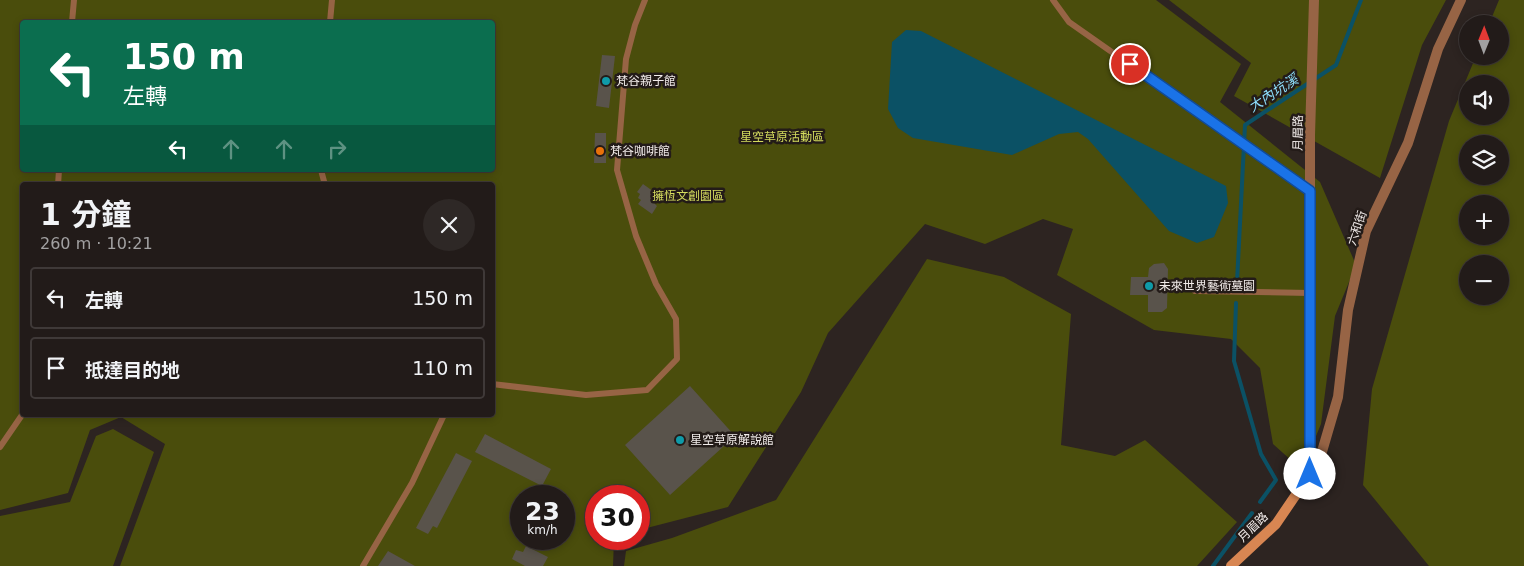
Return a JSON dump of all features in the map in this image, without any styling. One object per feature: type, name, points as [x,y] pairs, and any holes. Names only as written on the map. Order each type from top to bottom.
[{"type":"street","name":"月眉路","points":[[1231,566],[1276,524],[1310,474],[1310,134],[1314,0]]},
{"type":"street","name":"六和街","points":[[1310,474],[1321,455],[1338,397],[1348,310],[1366,230],[1408,143],[1438,49],[1461,0]]},
{"type":"lane","points":[[72,20],[74,0]]},
{"type":"lane","points":[[330,20],[332,0]]},
{"type":"lane","points":[[495,384],[586,395],[647,390],[677,359],[676,319],[656,284],[636,236],[617,170],[626,59],[635,25],[645,0]]},
{"type":"lane","points":[[1053,0],[1069,22],[1310,191]]},
{"type":"lane","points":[[1195,291],[1310,293]]},
{"type":"lane","points":[[0,447],[20,417]]},
{"type":"lane","points":[[363,566],[412,483],[443,417]]},
{"type":"green space","name":"擁恆文創園區","points":[[0,0],[1156,0],[1241,64],[1220,102],[1320,182],[1356,265],[1335,316],[1321,424],[1302,470],[1273,444],[1260,368],[1231,339],[1154,330],[1057,275],[1073,229],[1043,219],[985,244],[925,224],[828,333],[801,392],[728,507],[650,527],[650,485],[585,485],[585,550],[614,550],[613,566],[120,566],[165,444],[121,417],[90,430],[68,493],[0,510]]},
{"type":"green space","points":[[1169,0],[1446,0],[1422,45],[1380,178],[1234,96],[1251,63]]},
{"type":"green space","points":[[1499,0],[1524,0],[1524,566],[1429,566],[1363,485],[1372,389],[1449,121],[1459,97],[1459,125],[1509,125],[1509,75],[1468,75],[1472,65],[1509,65],[1509,15],[1493,15]]},
{"type":"green space","points":[[927,259],[1004,277],[1071,314],[1061,445],[1115,456],[1145,440],[1237,522],[1197,566],[624,566],[626,551],[650,550],[650,544],[776,500]]},
{"type":"green space","points":[[113,429],[154,452],[113,566],[0,566],[0,516],[70,502],[96,436]]},
{"type":"water","points":[[906,30],[921,31],[1226,186],[1228,203],[1214,237],[1197,243],[1169,231],[1088,139],[1078,132],[1059,134],[1012,155],[913,138],[898,128],[888,109],[892,42]]},
{"type":"building","name":"梵谷親子館","points":[[602,55],[615,56],[609,108],[596,106]]},
{"type":"building","name":"梵谷咖啡館","points":[[595,133],[606,133],[606,163],[594,163]]},
{"type":"building","points":[[643,184],[657,194],[654,203],[657,206],[652,214],[638,204],[641,200],[638,198],[640,194],[637,192]]},
{"type":"building","name":"未來世界藝術墓園","points":[[1164,263],[1168,269],[1167,308],[1162,312],[1148,312],[1148,295],[1130,295],[1131,277],[1148,277],[1149,268],[1154,264]]},
{"type":"building","name":"星空草原解說館","points":[[690,386],[735,436],[670,495],[625,445]]},
{"type":"building","points":[[485,434],[551,469],[543,485],[540,485],[475,452]]},
{"type":"building","points":[[456,453],[472,461],[437,528],[433,526],[428,534],[416,528]]},
{"type":"building","points":[[516,550],[523,552],[524,550],[534,550],[548,557],[543,566],[525,566],[512,559]]},
{"type":"building","points":[[388,551],[415,566],[378,566]]},
{"type":"waterway","name":"大內坑溪","points":[[1237,282],[1245,125],[1336,65],[1361,0]]},
{"type":"waterway","name":"大內坑溪","points":[[1236,303],[1234,361],[1261,454],[1276,480],[1260,502]]},
{"type":"waterway","name":"大內坑溪","points":[[1213,566],[1252,513]]},
{"type":"place","name":"梵谷親子館","points":[[606,81]]},
{"type":"place","name":"梵谷咖啡館","points":[[600,151]]},
{"type":"place","name":"未來世界藝術墓園","points":[[1149,286]]},
{"type":"place","name":"星空草原解說館","points":[[680,440]]},
{"type":"route","points":[[1130,64],[1310,191],[1310,474]]},
{"type":"park label","name":"星空草原活動區","points":[[782,137]]}]
